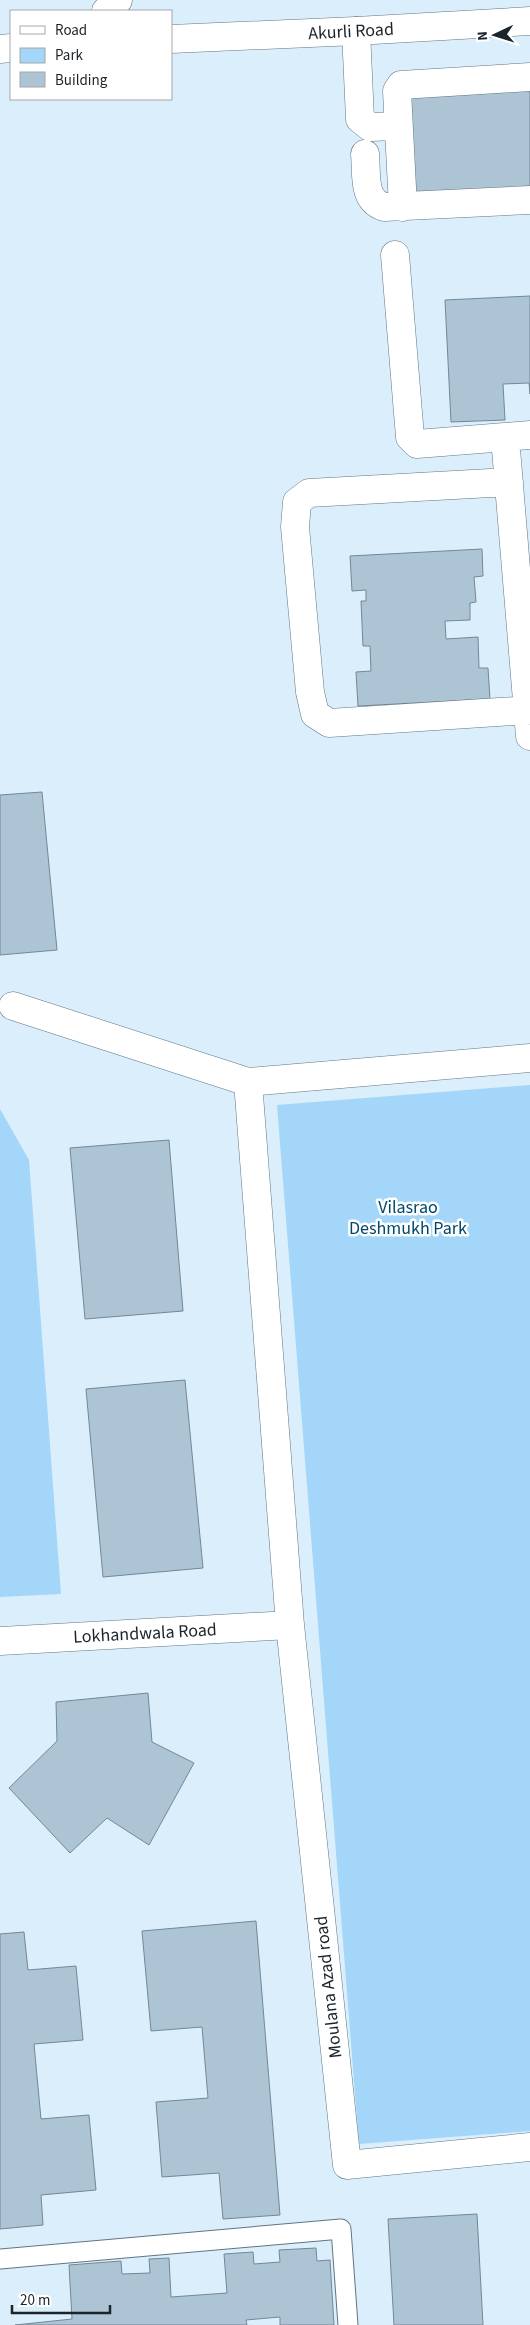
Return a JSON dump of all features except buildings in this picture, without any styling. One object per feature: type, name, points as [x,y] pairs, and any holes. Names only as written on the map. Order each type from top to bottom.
[{"type":"street","points":[[107,10],[118,0]]},
{"type":"street","name":"Akurli Road","points":[[172,39],[530,21]]},
{"type":"street","points":[[356,31],[360,119],[370,128],[398,126]]},
{"type":"street","points":[[403,207],[397,91],[401,85],[530,77]]},
{"type":"street","points":[[366,154],[367,190],[377,205],[384,208],[530,200]]},
{"type":"street","points":[[395,256],[410,437],[416,444],[517,436],[509,482],[529,719],[329,723],[315,714],[310,692],[295,527],[297,502],[309,493],[509,482]]},
{"type":"street","points":[[13,1006],[248,1082],[530,1058]]},
{"type":"street","points":[[248,1082],[290,1626]]},
{"type":"street","name":"Lokhandwala Road","points":[[0,1641],[290,1626]]},
{"type":"street","name":"Moulana Azad road","points":[[290,1626],[347,2165],[530,2147]]},
{"type":"lane","points":[[0,2259],[341,2229],[348,2325]]},
{"type":"green space","name":"Vilasrao Deshmukh Park","points":[[530,1085],[530,2131],[359,2144],[277,1105]]},
{"type":"green space","points":[[0,1109],[29,1160],[61,1594],[0,1597]]}]
